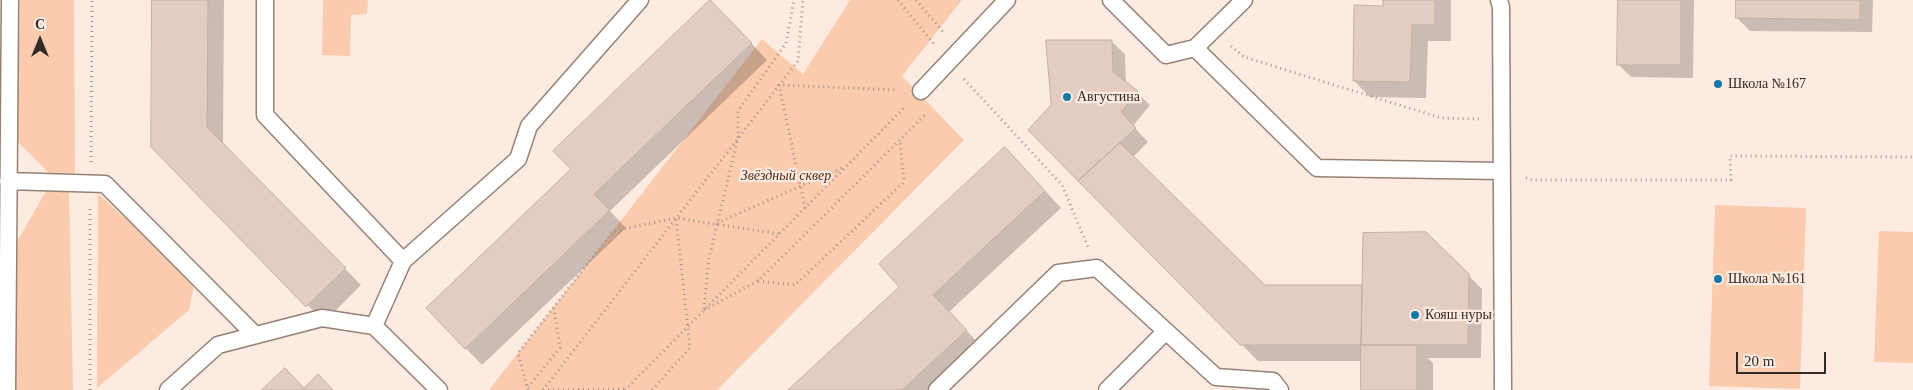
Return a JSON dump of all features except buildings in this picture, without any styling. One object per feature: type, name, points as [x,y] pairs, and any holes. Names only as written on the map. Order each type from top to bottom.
[{"type":"lane","points":[[7,390],[4,204],[8,181],[4,88],[10,0]]},
{"type":"lane","points":[[265,0],[265,115],[403,261]]},
{"type":"lane","points":[[374,326],[403,261],[518,159],[529,126],[640,0]]},
{"type":"lane","points":[[921,91],[1007,0]]},
{"type":"lane","points":[[1111,0],[1166,55],[1195,48],[1244,0]]},
{"type":"lane","points":[[1498,0],[1501,7],[1503,390]]},
{"type":"lane","points":[[1195,48],[1316,168],[1502,171]]},
{"type":"lane","points":[[8,181],[105,184],[255,336]]},
{"type":"lane","points":[[937,390],[1058,273],[1097,268],[1216,377],[1273,381],[1280,390]]},
{"type":"lane","points":[[168,390],[218,345],[322,318],[374,326],[439,390]]},
{"type":"lane","points":[[1107,390],[1166,331]]},
{"type":"path","points":[[704,310],[709,258],[738,138],[738,110],[786,43],[794,0]]},
{"type":"path","points":[[543,390],[798,61],[802,0]]},
{"type":"path","points":[[898,0],[949,63],[1062,185],[1097,268]]},
{"type":"path","points":[[916,0],[945,33],[949,63]]},
{"type":"path","points":[[1213,31],[1244,57],[1440,118],[1501,120]]},
{"type":"path","points":[[779,85],[921,91]]},
{"type":"path","points":[[779,85],[805,208]]},
{"type":"path","points":[[543,390],[625,390],[921,91]]},
{"type":"path","points":[[704,310],[758,281],[926,114]]},
{"type":"path","points":[[758,281],[795,285],[904,182],[900,140]]},
{"type":"path","points":[[1502,171],[1532,180],[1731,180],[1730,156],[1913,157]]},
{"type":"path","points":[[716,223],[848,165]]},
{"type":"path","points":[[652,390],[690,348],[676,218]]},
{"type":"path","points":[[528,389],[518,353],[613,231],[676,218],[779,234]]},
{"type":"path","points":[[528,389],[560,348],[554,308]]},
{"type":"green space","points":[[20,0],[74,0],[75,173],[49,173],[17,141]]},
{"type":"green space","points":[[323,0],[368,0],[367,14],[351,15],[350,56],[322,55]]},
{"type":"green space","name":"Звёздный сквер","points":[[850,0],[962,0],[902,76],[964,140],[717,390],[489,390],[762,39],[803,74]]},
{"type":"green space","points":[[46,191],[69,191],[73,390],[13,390],[14,247]]},
{"type":"green space","points":[[98,194],[195,280],[189,310],[97,388]]},
{"type":"green space","points":[[1715,205],[1806,208],[1800,389],[1709,386]]},
{"type":"green space","points":[[1879,231],[1913,232],[1913,363],[1874,362]]},
{"type":"place","name":"Школа №167","points":[[1718,84]]},
{"type":"place","name":"Августина","points":[[1067,97]]},
{"type":"place","name":"Школа №161","points":[[1718,279]]},
{"type":"place","name":"Кояш нуры","points":[[1415,315]]}]
